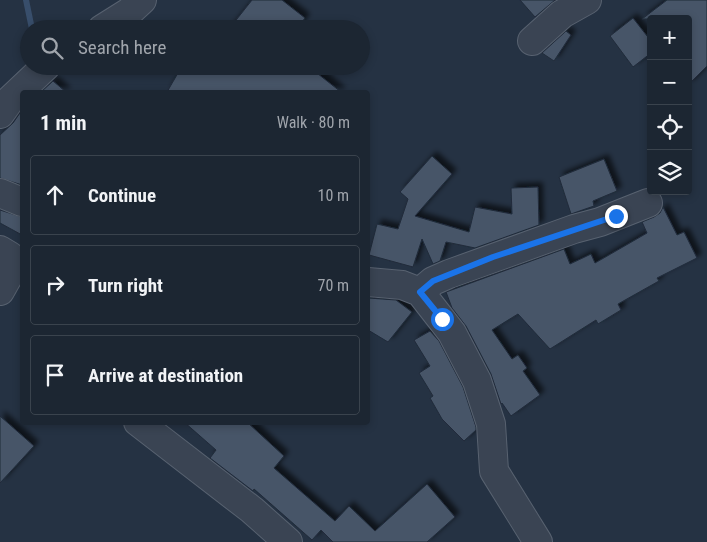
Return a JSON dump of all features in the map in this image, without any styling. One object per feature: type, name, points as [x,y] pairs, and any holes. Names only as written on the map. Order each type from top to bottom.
[{"type":"street","points":[[116,20],[142,0]]},
{"type":"street","points":[[532,41],[562,14],[587,0]]},
{"type":"street","points":[[21,90],[36,75]]},
{"type":"street","points":[[0,114],[20,91]]},
{"type":"street","points":[[0,193],[20,201]]},
{"type":"street","points":[[420,292],[433,281],[466,268],[574,229],[600,222],[648,203]]},
{"type":"street","points":[[0,250],[10,256],[13,268],[0,291]]},
{"type":"street","points":[[370,282],[402,285],[420,292],[452,333],[477,381],[491,424],[494,472],[538,542]]},
{"type":"street","points":[[142,425],[252,510],[288,542]]},
{"type":"building","points":[[252,0],[282,0],[305,18],[304,20],[236,20]]},
{"type":"building","points":[[520,0],[555,0],[535,17]]},
{"type":"building","points":[[667,0],[707,0],[707,66],[692,81],[692,15],[647,15]]},
{"type":"building","points":[[633,18],[647,36],[647,56],[633,67],[610,36]]},
{"type":"building","points":[[566,31],[571,35],[554,61],[542,53]]},
{"type":"building","points":[[177,75],[319,75],[338,90],[168,90]]},
{"type":"building","points":[[53,81],[64,90],[43,90]]},
{"type":"building","points":[[20,113],[20,184],[0,178],[0,135],[13,123]]},
{"type":"building","points":[[432,156],[452,174],[415,216],[469,232],[475,207],[512,214],[511,188],[538,187],[539,225],[475,248],[446,242],[440,261],[433,264],[422,239],[413,267],[370,255],[377,224],[398,229],[408,199],[400,192]]},
{"type":"building","points":[[604,159],[617,191],[593,201],[594,206],[571,214],[559,177]]},
{"type":"building","points":[[663,207],[677,235],[684,232],[697,258],[657,278],[659,281],[618,304],[621,310],[598,324],[596,320],[550,349],[518,314],[492,330],[512,359],[518,355],[527,368],[523,371],[540,395],[511,416],[501,404],[491,374],[466,326],[452,308],[446,292],[564,249],[570,264],[591,254],[595,263],[647,233],[642,222],[660,213]]},
{"type":"building","points":[[0,210],[20,216],[20,234],[0,223]]},
{"type":"building","points":[[370,298],[396,300],[412,312],[388,342],[370,331]]},
{"type":"building","points":[[430,331],[439,341],[463,387],[476,427],[476,430],[464,441],[442,419],[430,398],[433,396],[419,373],[430,366],[414,340]]},
{"type":"building","points":[[0,416],[34,446],[0,483]]},
{"type":"building","points":[[187,425],[250,425],[284,456],[274,468],[335,521],[349,506],[375,531],[427,484],[455,517],[427,542],[333,542],[321,530],[312,540],[254,489],[253,491],[210,458],[216,450]]},
{"type":"waterway","points":[[26,0],[30,20]]},
{"type":"route","points":[[442,319],[420,292],[433,281],[493,257],[616,216]]}]
